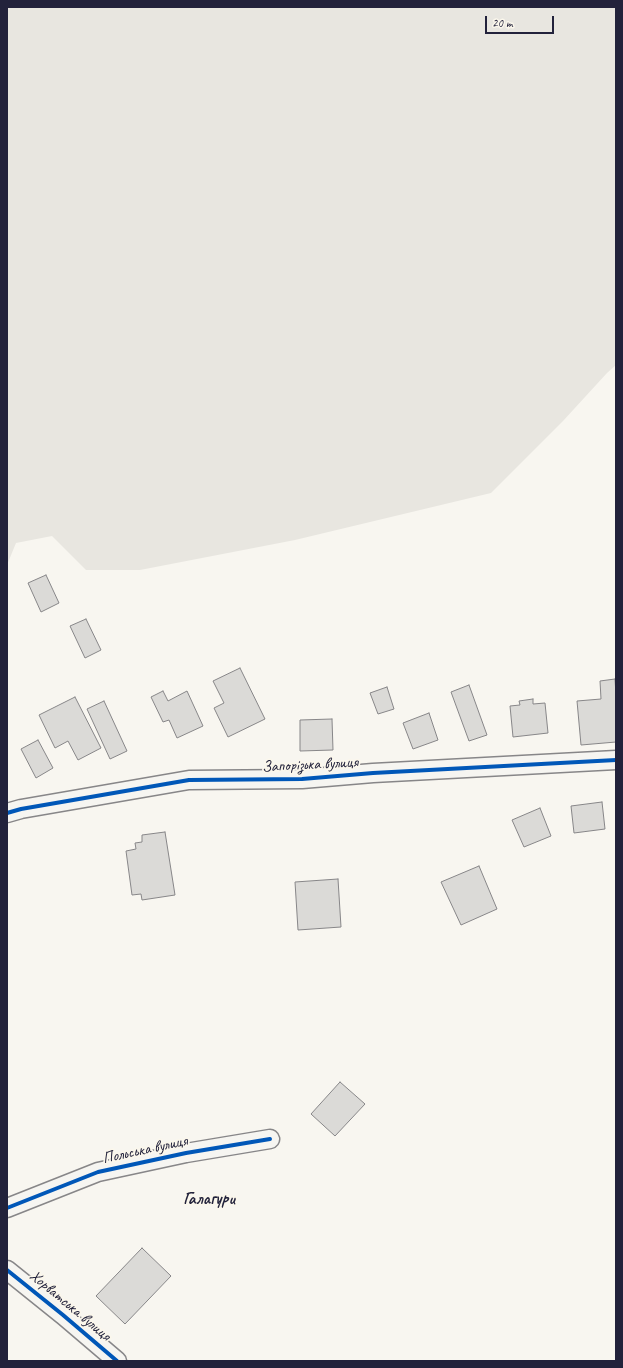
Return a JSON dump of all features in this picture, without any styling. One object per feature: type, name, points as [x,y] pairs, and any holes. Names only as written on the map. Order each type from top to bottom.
[{"type":"street","name":"Запорізька вулиця","points":[[7,813],[21,809],[189,780],[302,779],[373,773],[616,760]]},
{"type":"street","name":"Польська вулиця","points":[[7,1208],[98,1172],[186,1153],[270,1138]]},
{"type":"street","name":"Хорватська вулиця","points":[[7,1270],[117,1361]]},
{"type":"shaded area","points":[[7,7],[616,7],[616,365],[563,421],[491,493],[295,540],[140,570],[86,570],[52,536],[16,543],[7,565]]},
{"type":"building","points":[[46,575],[59,603],[41,612],[28,583]]},
{"type":"building","points":[[86,619],[101,650],[85,658],[70,626]]},
{"type":"building","points":[[240,668],[265,719],[228,737],[214,708],[224,703],[213,681]]},
{"type":"building","points":[[615,679],[616,742],[581,745],[577,701],[601,699],[600,681]]},
{"type":"building","points":[[469,685],[487,735],[469,741],[451,692]]},
{"type":"building","points":[[387,687],[394,709],[378,714],[370,693]]},
{"type":"building","points":[[163,691],[168,701],[187,691],[203,726],[177,738],[169,720],[163,722],[151,697]]},
{"type":"building","points":[[75,697],[101,748],[78,760],[68,741],[55,748],[39,715]]},
{"type":"building","points":[[533,699],[533,704],[545,703],[548,733],[513,737],[510,706],[520,705],[519,701]]},
{"type":"building","points":[[104,701],[127,751],[110,759],[87,709]]},
{"type":"building","points":[[429,713],[438,740],[413,749],[403,723]]},
{"type":"building","points":[[332,719],[333,750],[300,751],[300,720]]},
{"type":"building","points":[[38,740],[53,768],[36,778],[21,749]]},
{"type":"building","points":[[602,802],[605,829],[574,833],[571,806]]},
{"type":"building","points":[[540,808],[551,836],[524,847],[512,820]]},
{"type":"building","points":[[165,832],[175,895],[142,900],[141,894],[132,895],[126,851],[136,849],[135,843],[142,842],[142,835]]},
{"type":"building","points":[[479,866],[497,909],[461,925],[441,882]]},
{"type":"building","points":[[338,879],[341,927],[298,930],[295,882]]},
{"type":"building","points":[[340,1082],[365,1104],[335,1136],[311,1114]]},
{"type":"building","points":[[142,1248],[171,1276],[125,1324],[96,1296]]},
{"type":"cycle path","points":[[7,813],[21,809],[189,780],[302,779],[373,773],[616,760]]},
{"type":"cycle path","points":[[7,1208],[98,1172],[186,1153],[270,1139]]},
{"type":"cycle path","points":[[7,1270],[117,1361]]},
{"type":"district","name":"Галагури","points":[[209,1200]]}]
